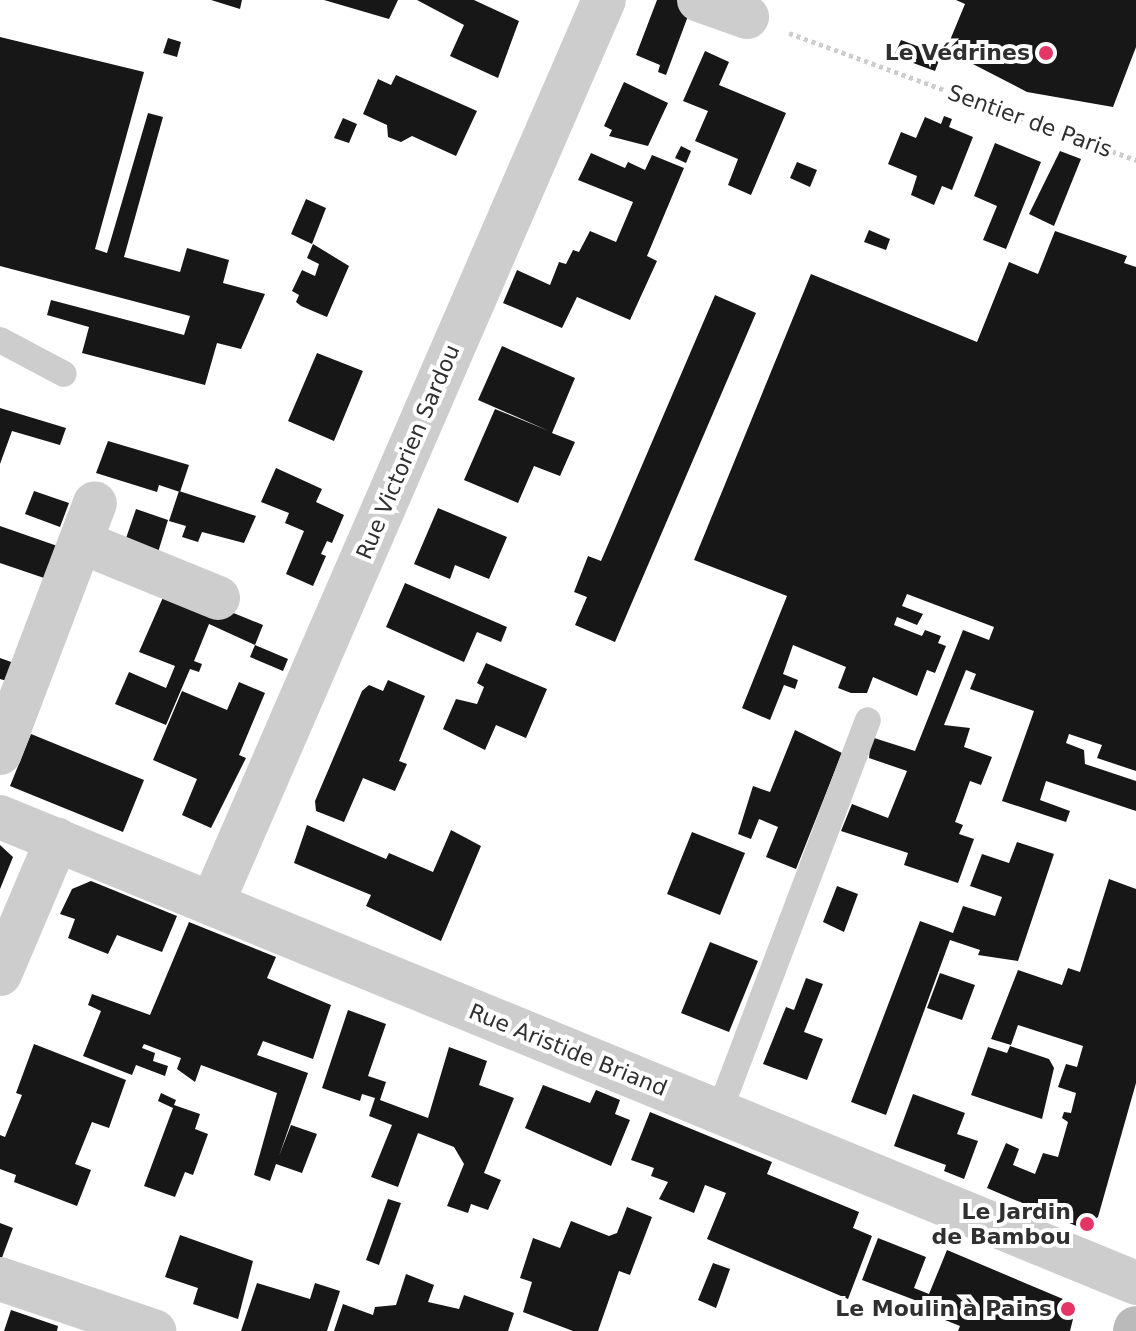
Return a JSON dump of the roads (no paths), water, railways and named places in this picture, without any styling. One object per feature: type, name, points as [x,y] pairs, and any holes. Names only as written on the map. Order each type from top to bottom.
[{"type":"street","name":"Rue Victorien Sardou","points":[[212,904],[604,0]]},
{"type":"street","points":[[699,0],[747,17]]},
{"type":"street","points":[[0,753],[88,522],[218,598]]},
{"type":"street","name":"Rue Aristide Briand","points":[[0,817],[1136,1283]]},
{"type":"street","points":[[0,974],[57,840]]},
{"type":"street","points":[[0,1279],[154,1331]]},
{"type":"lane","points":[[0,340],[64,374]]},
{"type":"lane","points":[[719,1112],[868,720]]},
{"type":"place","name":"Le Védrines","points":[[1046,53]]},
{"type":"place","name":"Le Jardin de Bambou","points":[[1087,1224]]},
{"type":"place","name":"Le Moulin à Pains","points":[[1068,1309]]}]
